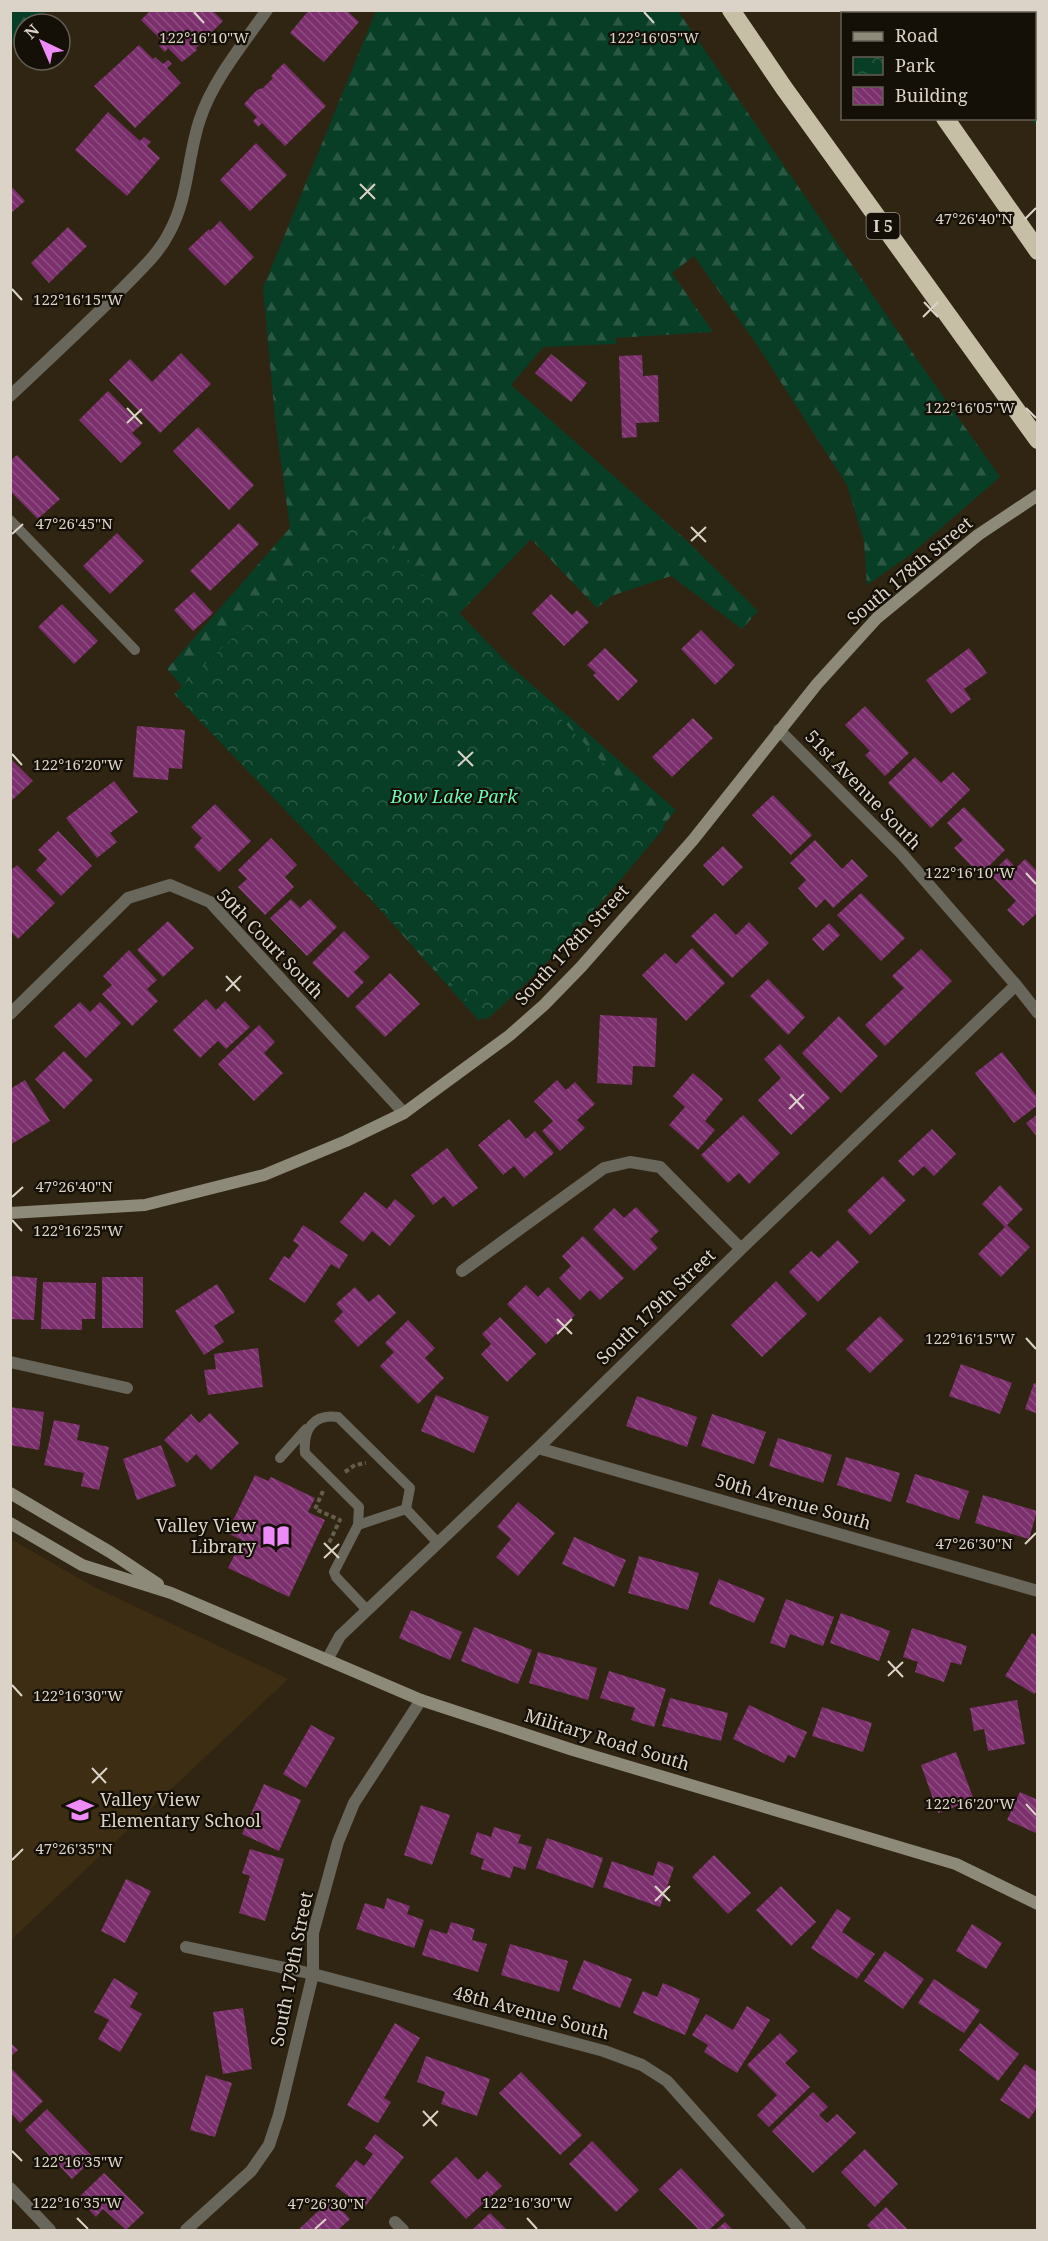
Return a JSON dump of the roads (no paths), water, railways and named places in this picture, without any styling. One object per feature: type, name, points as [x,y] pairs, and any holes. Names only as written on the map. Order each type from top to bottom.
[{"type":"highway","name":"I 5","points":[[731,10],[784,88],[1038,440]]},
{"type":"highway","points":[[946,120],[1038,251]]},
{"type":"street","points":[[10,396],[111,300],[152,258],[168,235],[176,220],[185,192],[195,137],[207,102],[222,75],[267,10]]},
{"type":"street","name":"South 178th Street","points":[[10,1213],[145,1205],[264,1174],[404,1113],[510,1035],[544,1005],[693,840],[817,684],[877,618],[978,535],[1038,495]]},
{"type":"street","name":"51st Avenue South","points":[[779,730],[902,854],[1038,1013]]},
{"type":"street","name":"50th Court South","points":[[10,1014],[128,898],[171,885],[210,903],[404,1113]]},
{"type":"street","name":"South 179th Street","points":[[327,1660],[340,1636],[538,1448],[1016,985]]},
{"type":"street","points":[[462,1271],[603,1168],[630,1162],[660,1167],[741,1249]]},
{"type":"street","points":[[10,1362],[127,1388]]},
{"type":"street","name":"50th Avenue South","points":[[538,1448],[1038,1591]]},
{"type":"street","name":"Military Road South","points":[[10,1493],[110,1552],[171,1593]]},
{"type":"street","name":"Military Road South","points":[[10,1522],[82,1565],[171,1593],[421,1700],[573,1750],[956,1864],[1038,1904]]},
{"type":"street","name":"South 179th Street","points":[[186,2230],[251,2171],[269,2145],[279,2115],[313,1974],[313,1933],[338,1842],[354,1803],[421,1700]]},
{"type":"street","name":"48th Avenue South","points":[[186,1947],[313,1974],[604,2051],[642,2065],[666,2081],[800,2230]]},
{"type":"street","points":[[10,2188],[50,2230]]},
{"type":"lane","points":[[10,520],[135,650]]},
{"type":"lane","points":[[280,1458],[317,1419],[338,1417],[410,1488],[406,1509]]},
{"type":"lane","points":[[308,1426],[304,1441],[305,1453],[359,1507],[358,1525],[334,1572],[367,1610]]},
{"type":"lane","points":[[358,1525],[406,1509]]},
{"type":"lane","points":[[406,1509],[438,1543]]},
{"type":"place","name":"Valley View Library","points":[[276,1536]]},
{"type":"place","name":"Valley View Elementary School","points":[[80,1810]]},
{"type":"park label","name":"Bow Lake Park","points":[[454,797]]}]
